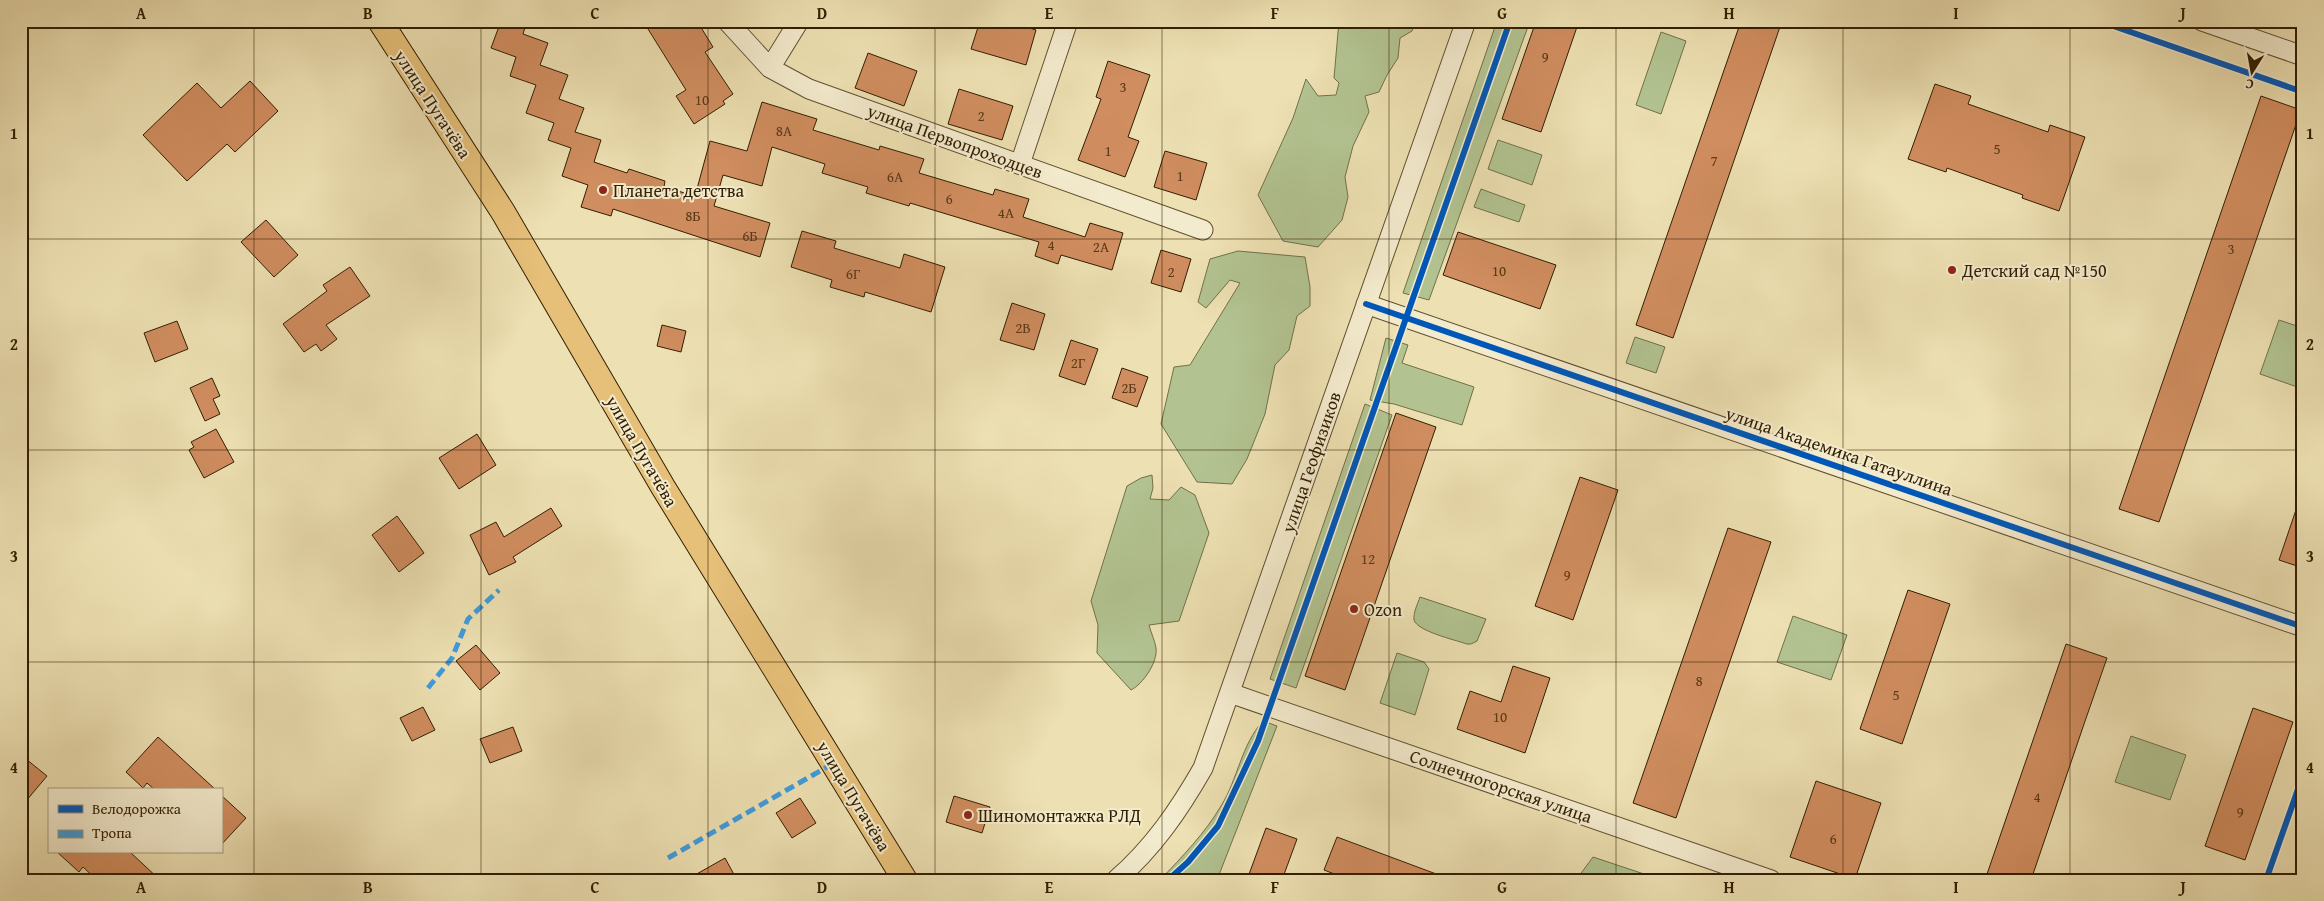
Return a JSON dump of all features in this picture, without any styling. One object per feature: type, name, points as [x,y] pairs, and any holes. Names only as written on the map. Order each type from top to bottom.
[{"type":"main road","name":"улица Пугачёва","points":[[380,21],[503,212],[663,487],[905,880]]},
{"type":"street","name":"улица Первопроходцев","points":[[727,21],[770,68],[809,89],[1203,230]]},
{"type":"street","points":[[770,68],[799,21]]},
{"type":"street","points":[[1020,164],[1068,21]]},
{"type":"street","name":"улица Геофизиков","points":[[1116,880],[1147,851],[1188,795],[1203,768],[1466,21]]},
{"type":"street","points":[[2202,21],[2303,56]]},
{"type":"street","name":"улица Академика Гатауллина","points":[[1366,304],[2303,627]]},
{"type":"street","name":"Солнечногорская улица","points":[[1230,693],[1772,880]]},
{"type":"green space","points":[[1339,21],[1415,21],[1412,31],[1400,38],[1398,58],[1379,92],[1365,96],[1369,112],[1353,146],[1345,177],[1348,197],[1342,220],[1318,247],[1283,241],[1258,195],[1293,118],[1306,79],[1318,96],[1336,95],[1339,83],[1334,78]]},
{"type":"green space","points":[[1497,21],[1530,21],[1429,300],[1403,293]]},
{"type":"green space","points":[[1661,32],[1686,41],[1661,114],[1636,105]]},
{"type":"green space","points":[[1498,140],[1542,155],[1532,185],[1488,169]]},
{"type":"green space","points":[[1481,189],[1525,205],[1519,222],[1474,207]]},
{"type":"green space","points":[[1238,251],[1305,257],[1310,287],[1310,306],[1297,316],[1289,350],[1275,365],[1265,414],[1247,459],[1232,484],[1197,482],[1161,424],[1174,367],[1190,365],[1240,283],[1230,280],[1206,308],[1198,302],[1210,259]]},
{"type":"green space","points":[[2279,320],[2303,328],[2303,389],[2260,374]]},
{"type":"green space","points":[[1635,337],[1665,347],[1656,373],[1626,363]]},
{"type":"green space","points":[[1386,338],[1408,345],[1402,363],[1474,387],[1462,425],[1394,404],[1370,400]]},
{"type":"green space","points":[[1365,404],[1392,415],[1296,688],[1270,679]]},
{"type":"green space","points":[[1152,475],[1153,488],[1150,499],[1169,500],[1181,487],[1195,495],[1209,533],[1179,621],[1149,625],[1156,648],[1155,660],[1145,678],[1131,690],[1097,653],[1098,625],[1091,601],[1127,486],[1141,478]]},
{"type":"green space","points":[[1420,597],[1486,619],[1477,641],[1467,644],[1422,628],[1414,620],[1414,614]]},
{"type":"green space","points":[[1793,616],[1847,635],[1831,680],[1777,662]]},
{"type":"green space","points":[[1397,653],[1424,662],[1429,669],[1415,715],[1380,703]]},
{"type":"green space","points":[[1263,721],[1277,726],[1217,880],[1160,880],[1193,844],[1215,816],[1227,796],[1250,741]]},
{"type":"green space","points":[[2131,736],[2186,755],[2170,800],[2115,782]]},
{"type":"green space","points":[[1593,857],[1662,880],[1576,880]]},
{"type":"building","points":[[501,21],[527,21],[523,34],[548,43],[540,65],[568,75],[559,99],[584,108],[575,132],[601,140],[594,162],[627,173],[629,169],[665,181],[664,187],[695,196],[710,141],[747,151],[762,102],[817,119],[813,130],[879,150],[880,146],[924,159],[919,173],[993,195],[995,189],[1029,199],[1023,217],[1085,237],[1090,223],[1123,233],[1112,270],[1061,255],[1058,264],[1035,256],[1039,242],[910,203],[909,206],[866,193],[868,187],[822,173],[825,164],[772,147],[762,186],[723,175],[714,206],[770,223],[760,257],[613,209],[611,216],[581,207],[588,185],[562,176],[571,148],[548,140],[554,123],[526,113],[536,85],[510,76],[516,57],[491,48]]},
{"type":"building","points":[[643,21],[697,21],[713,47],[705,52],[733,94],[723,101],[725,104],[694,124],[676,96],[686,90]]},
{"type":"building","points":[[980,21],[1006,21],[1036,30],[1026,65],[971,49]]},
{"type":"building","points":[[1536,21],[1579,21],[1541,132],[1502,119]]},
{"type":"building","points":[[1741,21],[1782,21],[1673,338],[1636,325]]},
{"type":"building","points":[[868,53],[917,71],[904,106],[855,88]]},
{"type":"building","points":[[1108,61],[1150,75],[1128,137],[1139,141],[1125,177],[1078,160],[1101,99],[1096,97]]},
{"type":"building","points":[[250,81],[278,111],[235,152],[227,144],[187,181],[143,135],[197,83],[221,108]]},
{"type":"building","points":[[1935,84],[1971,96],[1968,104],[2048,132],[2050,125],[2085,137],[2059,211],[2022,198],[2023,195],[1947,168],[1946,172],[1908,159]]},
{"type":"building","points":[[959,89],[1013,106],[1002,140],[948,124]]},
{"type":"building","points":[[2261,96],[2301,110],[2159,522],[2119,509]]},
{"type":"building","points":[[1165,151],[1207,163],[1196,200],[1154,187]]},
{"type":"building","points":[[266,220],[298,255],[274,277],[241,242]]},
{"type":"building","points":[[802,231],[836,241],[834,248],[900,268],[904,254],[945,267],[931,312],[865,292],[864,297],[830,287],[832,280],[791,267]]},
{"type":"building","points":[[1458,232],[1556,265],[1540,309],[1443,275]]},
{"type":"building","points":[[1161,250],[1191,259],[1181,292],[1151,283]]},
{"type":"building","points":[[350,267],[370,296],[326,325],[337,339],[321,351],[316,344],[304,352],[283,324],[327,291],[323,285]]},
{"type":"building","points":[[1012,303],[1045,314],[1034,350],[1000,340]]},
{"type":"building","points":[[177,321],[188,349],[155,362],[144,333]]},
{"type":"building","points":[[662,325],[686,331],[681,352],[657,346]]},
{"type":"building","points":[[1071,340],[1098,349],[1085,385],[1059,376]]},
{"type":"building","points":[[1122,368],[1148,377],[1137,407],[1112,398]]},
{"type":"building","points":[[212,378],[220,396],[213,399],[220,414],[205,421],[190,388]]},
{"type":"building","points":[[1396,413],[1436,427],[1345,690],[1305,676]]},
{"type":"building","points":[[216,429],[234,462],[204,478],[189,450],[194,447],[191,442]]},
{"type":"building","points":[[477,434],[496,465],[459,489],[439,458]]},
{"type":"building","points":[[1580,477],[1618,490],[1573,620],[1535,606]]},
{"type":"building","points":[[2300,498],[2303,498],[2303,568],[2279,560]]},
{"type":"building","points":[[551,508],[562,526],[513,557],[516,562],[489,575],[470,535],[496,522],[504,537]]},
{"type":"building","points":[[397,516],[424,553],[399,572],[372,535]]},
{"type":"building","points":[[1728,528],[1771,542],[1676,818],[1633,803]]},
{"type":"building","points":[[1908,590],[1950,604],[1902,744],[1860,729]]},
{"type":"building","points":[[2066,644],[2107,658],[2031,880],[1985,880]]},
{"type":"building","points":[[476,645],[500,673],[480,690],[456,661]]},
{"type":"building","points":[[1513,666],[1550,678],[1525,753],[1457,729],[1470,691],[1501,702]]},
{"type":"building","points":[[423,707],[435,730],[412,741],[400,718]]},
{"type":"building","points":[[2253,708],[2293,722],[2245,860],[2205,846]]},
{"type":"building","points":[[513,727],[522,751],[490,763],[480,739]]},
{"type":"building","points":[[158,737],[214,788],[153,788],[147,783],[143,788],[126,772]]},
{"type":"building","points":[[21,755],[47,776],[21,807]]},
{"type":"building","points":[[1816,781],[1881,803],[1855,879],[1790,857]]},
{"type":"building","points":[[222,796],[246,818],[222,844]]},
{"type":"building","name":"Шиномонтажка РЛД","points":[[954,796],[990,807],[982,833],[946,822]]},
{"type":"building","points":[[800,798],[816,823],[792,838],[776,813]]},
{"type":"building","points":[[1266,828],[1297,839],[1282,880],[1256,880],[1248,877]]},
{"type":"building","points":[[1337,837],[1447,878],[1447,880],[1350,880],[1324,870]]},
{"type":"building","points":[[59,854],[132,854],[160,880],[97,880],[83,867],[79,872]]},
{"type":"building","points":[[725,858],[737,880],[686,880]]},
{"type":"marked path","points":[[428,688],[452,658],[468,619],[499,590]]},
{"type":"marked path","points":[[668,858],[834,763]]},
{"type":"cycle path","points":[[1168,880],[1188,862],[1218,826],[1258,741],[1510,21]]},
{"type":"cycle path","points":[[2099,21],[2303,92]]},
{"type":"cycle path","points":[[1366,304],[2303,627]]},
{"type":"cycle path","points":[[2266,880],[2303,775]]},
{"type":"place","name":"Планета детства","points":[[603,190]]},
{"type":"place","name":"Детский сад №150","points":[[1952,270]]},
{"type":"place","name":"Ozon","points":[[1354,609]]},
{"type":"place","name":"Шиномонтажка РЛД","points":[[968,815]]}]
